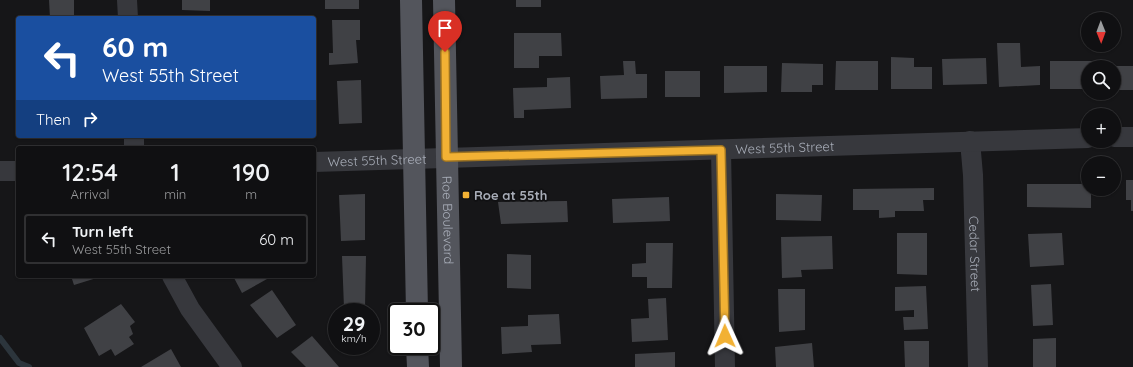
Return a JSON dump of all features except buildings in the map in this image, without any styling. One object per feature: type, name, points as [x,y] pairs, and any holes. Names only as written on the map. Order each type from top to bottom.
[{"type":"main road","points":[[411,0],[417,303]]},
{"type":"main road","name":"Roe Boulevard","points":[[444,0],[451,367]]},
{"type":"main road","points":[[417,355],[418,367]]},
{"type":"street","points":[[127,0],[128,16]]},
{"type":"street","points":[[1121,137],[1133,137]]},
{"type":"street","name":"West 55th Street","points":[[316,162],[1081,138]]},
{"type":"street","name":"Cedar Street","points":[[970,141],[973,175],[978,367]]},
{"type":"street","points":[[721,150],[725,367]]},
{"type":"street","points":[[0,171],[16,171]]},
{"type":"street","points":[[173,278],[190,308],[232,367]]},
{"type":"waterway","points":[[0,338],[19,363],[29,367]]},
{"type":"place","name":"Roe at 55th","points":[[466,195]]},
{"type":"route","points":[[445,52],[446,157],[721,150],[725,336]]}]
